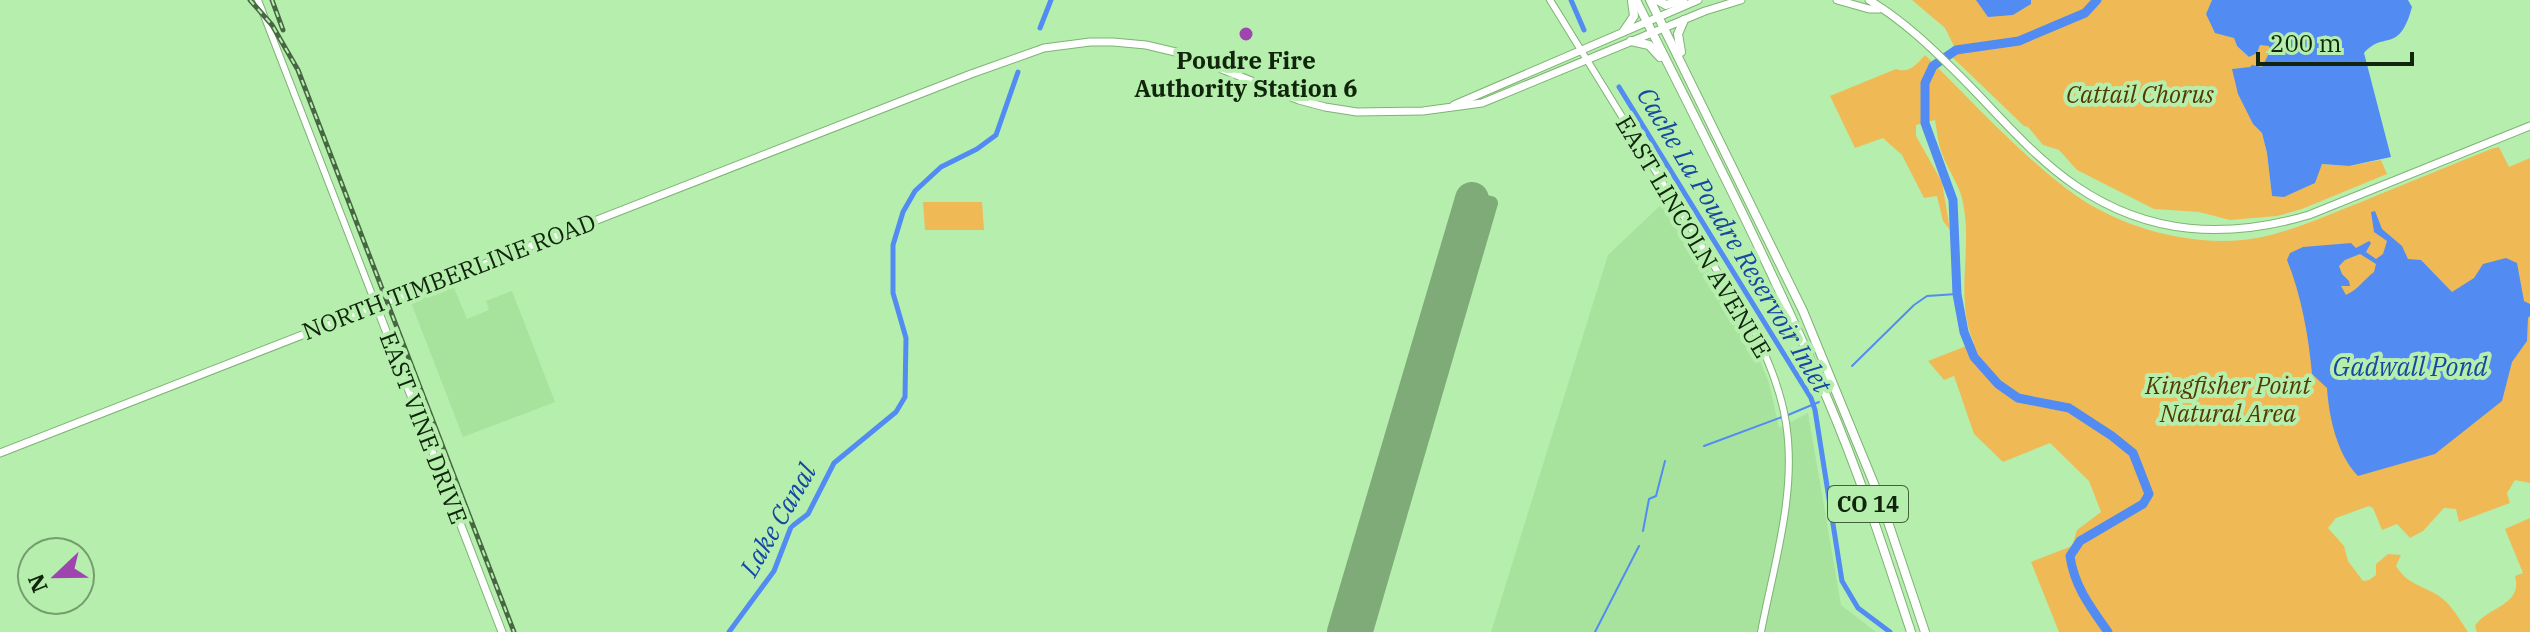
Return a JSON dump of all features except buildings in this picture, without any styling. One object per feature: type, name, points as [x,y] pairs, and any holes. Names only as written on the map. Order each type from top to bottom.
[{"type":"highway","name":"CO 14","points":[[1634,0],[1704,137],[1828,401],[1875,523],[1911,632]]},
{"type":"highway","points":[[1624,31],[1634,16],[1634,0]]},
{"type":"highway","name":"CO 14","points":[[1650,0],[1803,311],[1881,501],[1924,632]]},
{"type":"highway","points":[[1657,0],[1666,5],[1683,0]]},
{"type":"highway","points":[[1684,20],[1678,34],[1679,48],[1722,136],[1727,154]]},
{"type":"highway","points":[[1631,41],[1646,43],[1657,53],[1704,137]]},
{"type":"main road","points":[[1450,107],[1698,0]]},
{"type":"main road","points":[[1450,107],[1482,103],[1631,41],[1741,0]]},
{"type":"main road","points":[[1837,0],[1879,9]]},
{"type":"main road","points":[[1869,0],[1926,43],[2074,185],[2100,201],[2148,220],[2205,231],[2235,231],[2309,215],[2530,126]]},
{"type":"main road","name":"NORTH TIMBERLINE ROAD","points":[[0,453],[897,102],[1044,48],[1090,42],[1146,45],[1184,54],[1299,100],[1325,107],[1370,112],[1450,107]]},
{"type":"main road","name":"EAST VINE DRIVE","points":[[376,305],[502,632]]},
{"type":"street","name":"EAST VINE DRIVE","points":[[258,0],[376,305]]},
{"type":"street","name":"EAST LINCOLN AVENUE","points":[[1550,0],[1756,334],[1770,365],[1784,417],[1788,486],[1761,632]]},
{"type":"shaded area","points":[[1665,201],[1751,337],[1769,383],[1779,428],[1808,413],[1841,605],[1876,632],[1491,632],[1608,255]]},
{"type":"shaded area","points":[[452,283],[467,319],[489,310],[486,301],[512,291],[555,402],[463,437],[410,300]]},
{"type":"green space","name":"Cattail Chorus","points":[[1912,0],[2212,0],[2206,14],[2234,38],[2237,46],[2249,57],[2260,45],[2269,45],[2270,51],[2262,67],[2233,69],[2253,124],[2262,133],[2272,196],[2321,164],[2349,166],[2381,160],[2387,174],[2277,216],[2230,220],[2199,212],[2154,209],[2077,170],[2059,150],[2043,145],[2028,127],[1950,55],[1956,50],[1945,28]]},
{"type":"green space","name":"Kingfisher Point Natural Area","points":[[1925,55],[2012,141],[2067,189],[2109,215],[2133,225],[2183,238],[2233,241],[2284,231],[2499,147],[2509,167],[2530,158],[2530,483],[2515,480],[2507,493],[2510,503],[2459,522],[2456,509],[2444,508],[2423,531],[2410,538],[2397,524],[2382,530],[2373,508],[2369,506],[2336,518],[2328,528],[2344,546],[2348,561],[2363,581],[2376,575],[2376,564],[2388,554],[2401,555],[2396,566],[2401,572],[2410,581],[2444,600],[2468,632],[2059,632],[2031,562],[2072,546],[2077,530],[2101,512],[2089,481],[2050,443],[2003,462],[1974,434],[1954,376],[1944,380],[1928,361],[1974,343],[1965,307],[1965,213],[1959,190],[1941,152],[1935,120],[1916,125],[1916,136],[1942,182],[1950,230],[1943,221],[1937,196],[1924,198],[1902,155],[1883,138],[1855,148],[1830,96],[1896,69],[1909,69]]},
{"type":"green space","points":[[923,202],[982,202],[984,230],[925,230]]},
{"type":"green space","points":[[2530,518],[2530,632],[2477,632],[2475,626],[2481,619],[2514,594],[2515,576],[2523,573],[2505,529]]},
{"type":"water","points":[[1976,0],[2031,0],[2031,4],[2013,15],[1988,17]]},
{"type":"water","points":[[2212,0],[2408,0],[2412,7],[2402,31],[2396,37],[2371,46],[2364,53],[2391,157],[2349,166],[2322,164],[2315,183],[2284,197],[2272,196],[2262,133],[2253,124],[2238,94],[2232,69],[2252,65],[2262,67],[2270,51],[2269,46],[2260,45],[2257,53],[2249,57],[2237,46],[2234,38],[2215,33],[2206,14]]},
{"type":"water","name":"Gadwall Pond","points":[[2375,211],[2382,229],[2402,246],[2408,259],[2421,260],[2452,292],[2474,278],[2483,264],[2506,258],[2517,263],[2524,301],[2530,304],[2530,316],[2527,341],[2512,362],[2502,401],[2435,454],[2358,476],[2335,435],[2327,388],[2312,374],[2304,316],[2287,260],[2290,253],[2303,247],[2351,243],[2356,248],[2369,241],[2371,243],[2366,252],[2376,259],[2383,254],[2387,241],[2374,232],[2371,212]],"holes":[[[2360,254],[2376,264],[2374,272],[2346,295],[2341,286],[2350,286],[2349,281],[2339,266]]]},
{"type":"waterway","name":"Lake Canal","points":[[1040,28],[1051,0]]},
{"type":"waterway","name":"Cache La Poudre Reservoir Inlet","points":[[1571,0],[1584,30]]},
{"type":"waterway","points":[[2097,0],[2085,13],[2019,41],[1956,50],[1933,66],[1925,83],[1925,123],[1953,200],[1957,294],[1964,332],[1974,357],[1998,384],[2018,398],[2069,408],[2112,436],[2133,453],[2149,494],[2143,504],[2080,541],[2070,556],[2079,587],[2108,632]]},
{"type":"waterway","name":"Lake Canal","points":[[729,632],[774,571],[791,527],[808,514],[834,463],[896,412],[905,397],[906,338],[893,293],[893,245],[903,212],[915,191],[941,167],[977,149],[996,135],[1018,72]]},
{"type":"waterway","name":"Cache La Poudre Reservoir Inlet","points":[[1619,87],[1811,398],[1842,581],[1858,608],[1890,632]]},
{"type":"waterway","points":[[1852,366],[1927,296],[1957,294]]},
{"type":"waterway","points":[[1788,415],[1819,402]]},
{"type":"waterway","points":[[1704,446],[1782,417]]},
{"type":"waterway","points":[[1643,531],[1649,499],[1656,496],[1665,461]]},
{"type":"waterway","points":[[1595,632],[1639,546]]},
{"type":"taxiway","points":[[1366,632],[1491,203],[1472,199]]},
{"type":"runway","points":[[1344,632],[1472,199]]},
{"type":"railway","points":[[250,0],[272,25],[298,70],[514,632]]},
{"type":"railway","points":[[272,0],[283,30]]},
{"type":"place","name":"Poudre Fire Authority Station 6","points":[[1246,34]]}]
